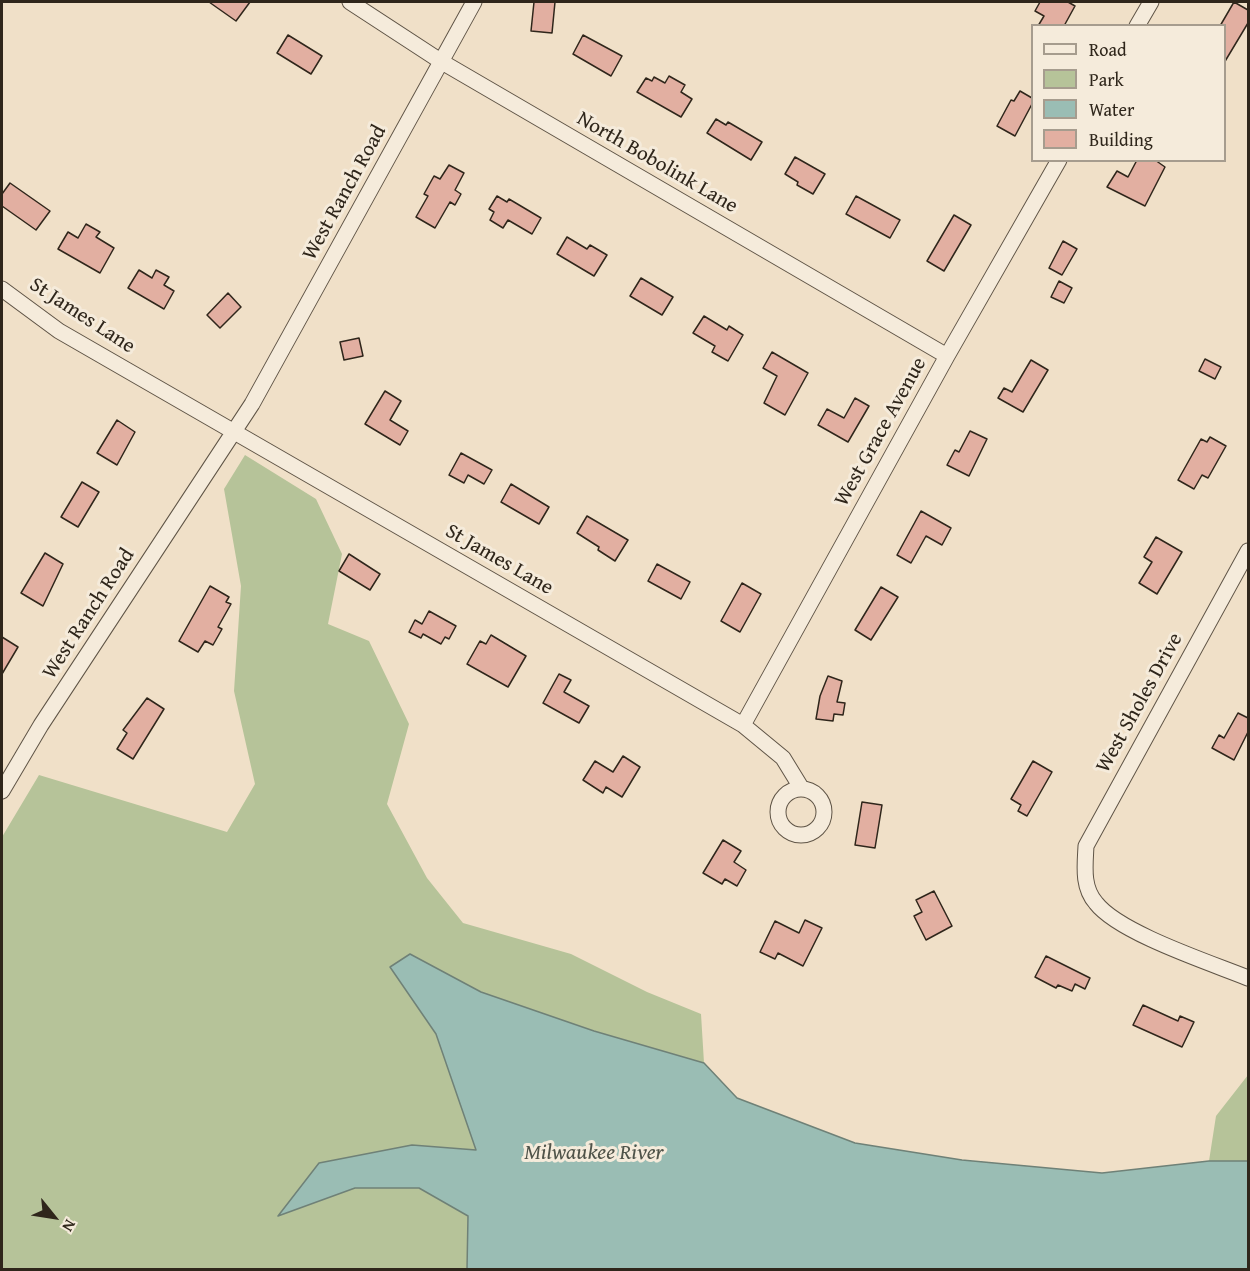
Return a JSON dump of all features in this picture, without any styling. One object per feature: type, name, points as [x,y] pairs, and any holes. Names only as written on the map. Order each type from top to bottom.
[{"type":"street","name":"North Bobolink Lane","points":[[350,2],[442,62],[947,356]]},
{"type":"street","name":"West Ranch Road","points":[[2,791],[41,725],[252,404],[474,2]]},
{"type":"street","points":[[1138,24],[1151,2]]},
{"type":"street","name":"West Grace Avenue","points":[[743,725],[947,356],[1058,162]]},
{"type":"street","name":"St James Lane","points":[[2,289],[60,331],[743,725],[783,758],[802,789]]},
{"type":"street","name":"West Sholes Drive","points":[[1248,550],[1086,846],[1085,880],[1095,903],[1121,926],[1248,978]]},
{"type":"green space","points":[[245,455],[316,499],[342,554],[328,624],[369,641],[409,724],[387,804],[427,878],[463,923],[571,954],[647,992],[701,1014],[704,1063],[594,1031],[481,992],[410,954],[390,967],[436,1034],[477,1150],[412,1145],[279,1215],[355,1188],[420,1188],[468,1216],[467,1269],[2,1269],[2,837],[39,775],[227,832],[255,784],[234,691],[241,586],[224,489]]},
{"type":"green space","points":[[1248,1075],[1248,1161],[1209,1161],[1216,1116]]},
{"type":"water","name":"Milwaukee River","points":[[410,954],[481,992],[594,1031],[704,1063],[737,1098],[855,1143],[962,1160],[1102,1173],[1209,1161],[1248,1161],[1248,1269],[467,1269],[468,1216],[419,1188],[355,1188],[278,1216],[319,1163],[412,1145],[476,1150],[436,1034],[390,967]]},
{"type":"building","points":[[209,2],[250,2],[236,21]]},
{"type":"building","points":[[534,2],[555,2],[552,33],[531,31]]},
{"type":"building","points":[[1040,2],[1068,2],[1075,6],[1065,24],[1039,24],[1044,16],[1035,11]]},
{"type":"building","points":[[1234,2],[1248,10],[1248,23],[1226,60],[1226,24],[1221,24]]},
{"type":"building","points":[[288,35],[322,56],[311,74],[277,53]]},
{"type":"building","points":[[583,35],[622,56],[611,76],[573,54]]},
{"type":"building","points":[[669,76],[685,85],[681,92],[692,99],[681,117],[637,92],[646,78],[652,81],[654,77],[665,83]]},
{"type":"building","points":[[1020,91],[1031,97],[1031,106],[1015,136],[997,126],[1011,100],[1014,101]]},
{"type":"building","points":[[716,119],[726,125],[728,122],[762,142],[751,160],[707,133]]},
{"type":"building","points":[[795,157],[825,174],[813,194],[797,185],[798,182],[785,174]]},
{"type":"building","points":[[1136,162],[1158,162],[1165,167],[1145,206],[1107,187],[1117,171],[1128,177]]},
{"type":"building","points":[[449,165],[464,173],[455,190],[461,194],[455,205],[450,202],[435,228],[416,217],[428,196],[424,194],[434,176],[440,179]]},
{"type":"building","points":[[10,183],[50,211],[36,230],[2,206],[2,194]]},
{"type":"building","points":[[497,196],[507,202],[509,199],[541,218],[532,234],[508,220],[503,228],[490,220],[494,212],[489,209]]},
{"type":"building","points":[[856,196],[900,220],[890,238],[846,214]]},
{"type":"building","points":[[954,215],[971,225],[944,271],[927,261]]},
{"type":"building","points":[[86,224],[100,232],[96,237],[114,248],[100,273],[58,249],[68,232],[78,238]]},
{"type":"building","points":[[567,237],[587,249],[590,245],[607,255],[594,276],[557,254]]},
{"type":"building","points":[[1063,241],[1077,249],[1062,275],[1049,268]]},
{"type":"building","points":[[139,270],[152,278],[156,270],[169,277],[164,285],[174,291],[164,309],[128,288]]},
{"type":"building","points":[[641,278],[673,297],[662,315],[630,296]]},
{"type":"building","points":[[1059,281],[1072,288],[1064,303],[1051,297]]},
{"type":"building","points":[[228,293],[241,307],[220,328],[207,315]]},
{"type":"building","points":[[704,316],[727,330],[729,326],[743,335],[728,361],[712,352],[715,346],[693,333]]},
{"type":"building","points":[[359,338],[363,356],[344,360],[340,342]]},
{"type":"building","points":[[772,352],[808,373],[785,415],[764,403],[777,376],[763,368]]},
{"type":"building","points":[[1205,359],[1221,367],[1215,379],[1199,371]]},
{"type":"building","points":[[1031,360],[1048,370],[1023,412],[998,398],[1004,388],[1012,392]]},
{"type":"building","points":[[385,391],[401,401],[390,420],[408,431],[400,445],[365,424]]},
{"type":"building","points":[[855,398],[869,406],[848,442],[818,425],[827,409],[844,418]]},
{"type":"building","points":[[117,420],[135,432],[117,465],[97,453]]},
{"type":"building","points":[[970,431],[987,439],[969,476],[947,465],[955,450],[959,452]]},
{"type":"building","points":[[1210,437],[1226,446],[1208,478],[1202,475],[1194,489],[1178,480],[1201,439],[1207,442]]},
{"type":"building","points":[[461,453],[492,470],[484,484],[468,475],[464,483],[449,475]]},
{"type":"building","points":[[82,482],[99,492],[78,527],[61,517]]},
{"type":"building","points":[[511,484],[549,507],[539,524],[501,502]]},
{"type":"building","points":[[921,511],[951,528],[942,545],[926,536],[911,563],[897,555]]},
{"type":"building","points":[[587,516],[628,540],[615,561],[577,533]]},
{"type":"building","points":[[1156,537],[1182,552],[1157,594],[1139,583],[1152,562],[1144,557]]},
{"type":"building","points":[[45,553],[63,564],[43,606],[21,593]]},
{"type":"building","points":[[349,554],[380,574],[370,590],[339,571]]},
{"type":"building","points":[[657,564],[690,582],[681,599],[648,581]]},
{"type":"building","points":[[742,583],[761,594],[740,632],[721,621]]},
{"type":"building","points":[[210,586],[229,597],[226,602],[231,604],[218,627],[222,629],[213,645],[205,641],[198,652],[179,641]]},
{"type":"building","points":[[881,587],[898,597],[871,640],[855,630]]},
{"type":"building","points":[[429,611],[456,626],[449,639],[445,637],[441,644],[423,634],[421,638],[409,632],[415,620],[422,624]]},
{"type":"building","points":[[491,635],[526,656],[508,687],[467,664],[480,641],[486,644]]},
{"type":"building","points":[[2,637],[18,647],[2,674]]},
{"type":"building","points":[[559,674],[571,680],[564,692],[589,706],[579,723],[543,703]]},
{"type":"building","points":[[828,676],[842,681],[837,702],[845,703],[843,715],[834,714],[833,721],[816,719],[820,696]]},
{"type":"building","points":[[147,698],[164,709],[133,759],[117,749],[127,733],[123,730]]},
{"type":"building","points":[[1238,713],[1248,718],[1248,732],[1234,760],[1212,748],[1219,735],[1224,738]]},
{"type":"building","points":[[623,756],[640,767],[622,797],[606,787],[603,793],[583,780],[595,761],[613,772]]},
{"type":"building","points":[[1033,761],[1052,772],[1027,816],[1018,811],[1021,805],[1011,799]]},
{"type":"building","points":[[862,802],[882,805],[875,848],[855,845]]},
{"type":"building","points":[[723,840],[741,851],[734,862],[746,870],[737,886],[725,879],[722,884],[703,873]]},
{"type":"building","points":[[934,891],[952,926],[926,940],[914,916],[922,912],[916,900]]},
{"type":"building","points":[[805,920],[822,928],[803,966],[778,953],[775,959],[760,952],[775,921],[799,933]]},
{"type":"building","points":[[1046,956],[1090,978],[1085,989],[1075,984],[1072,991],[1058,985],[1056,988],[1035,977]]},
{"type":"building","points":[[1143,1005],[1178,1021],[1180,1016],[1194,1022],[1182,1047],[1133,1025]]}]
